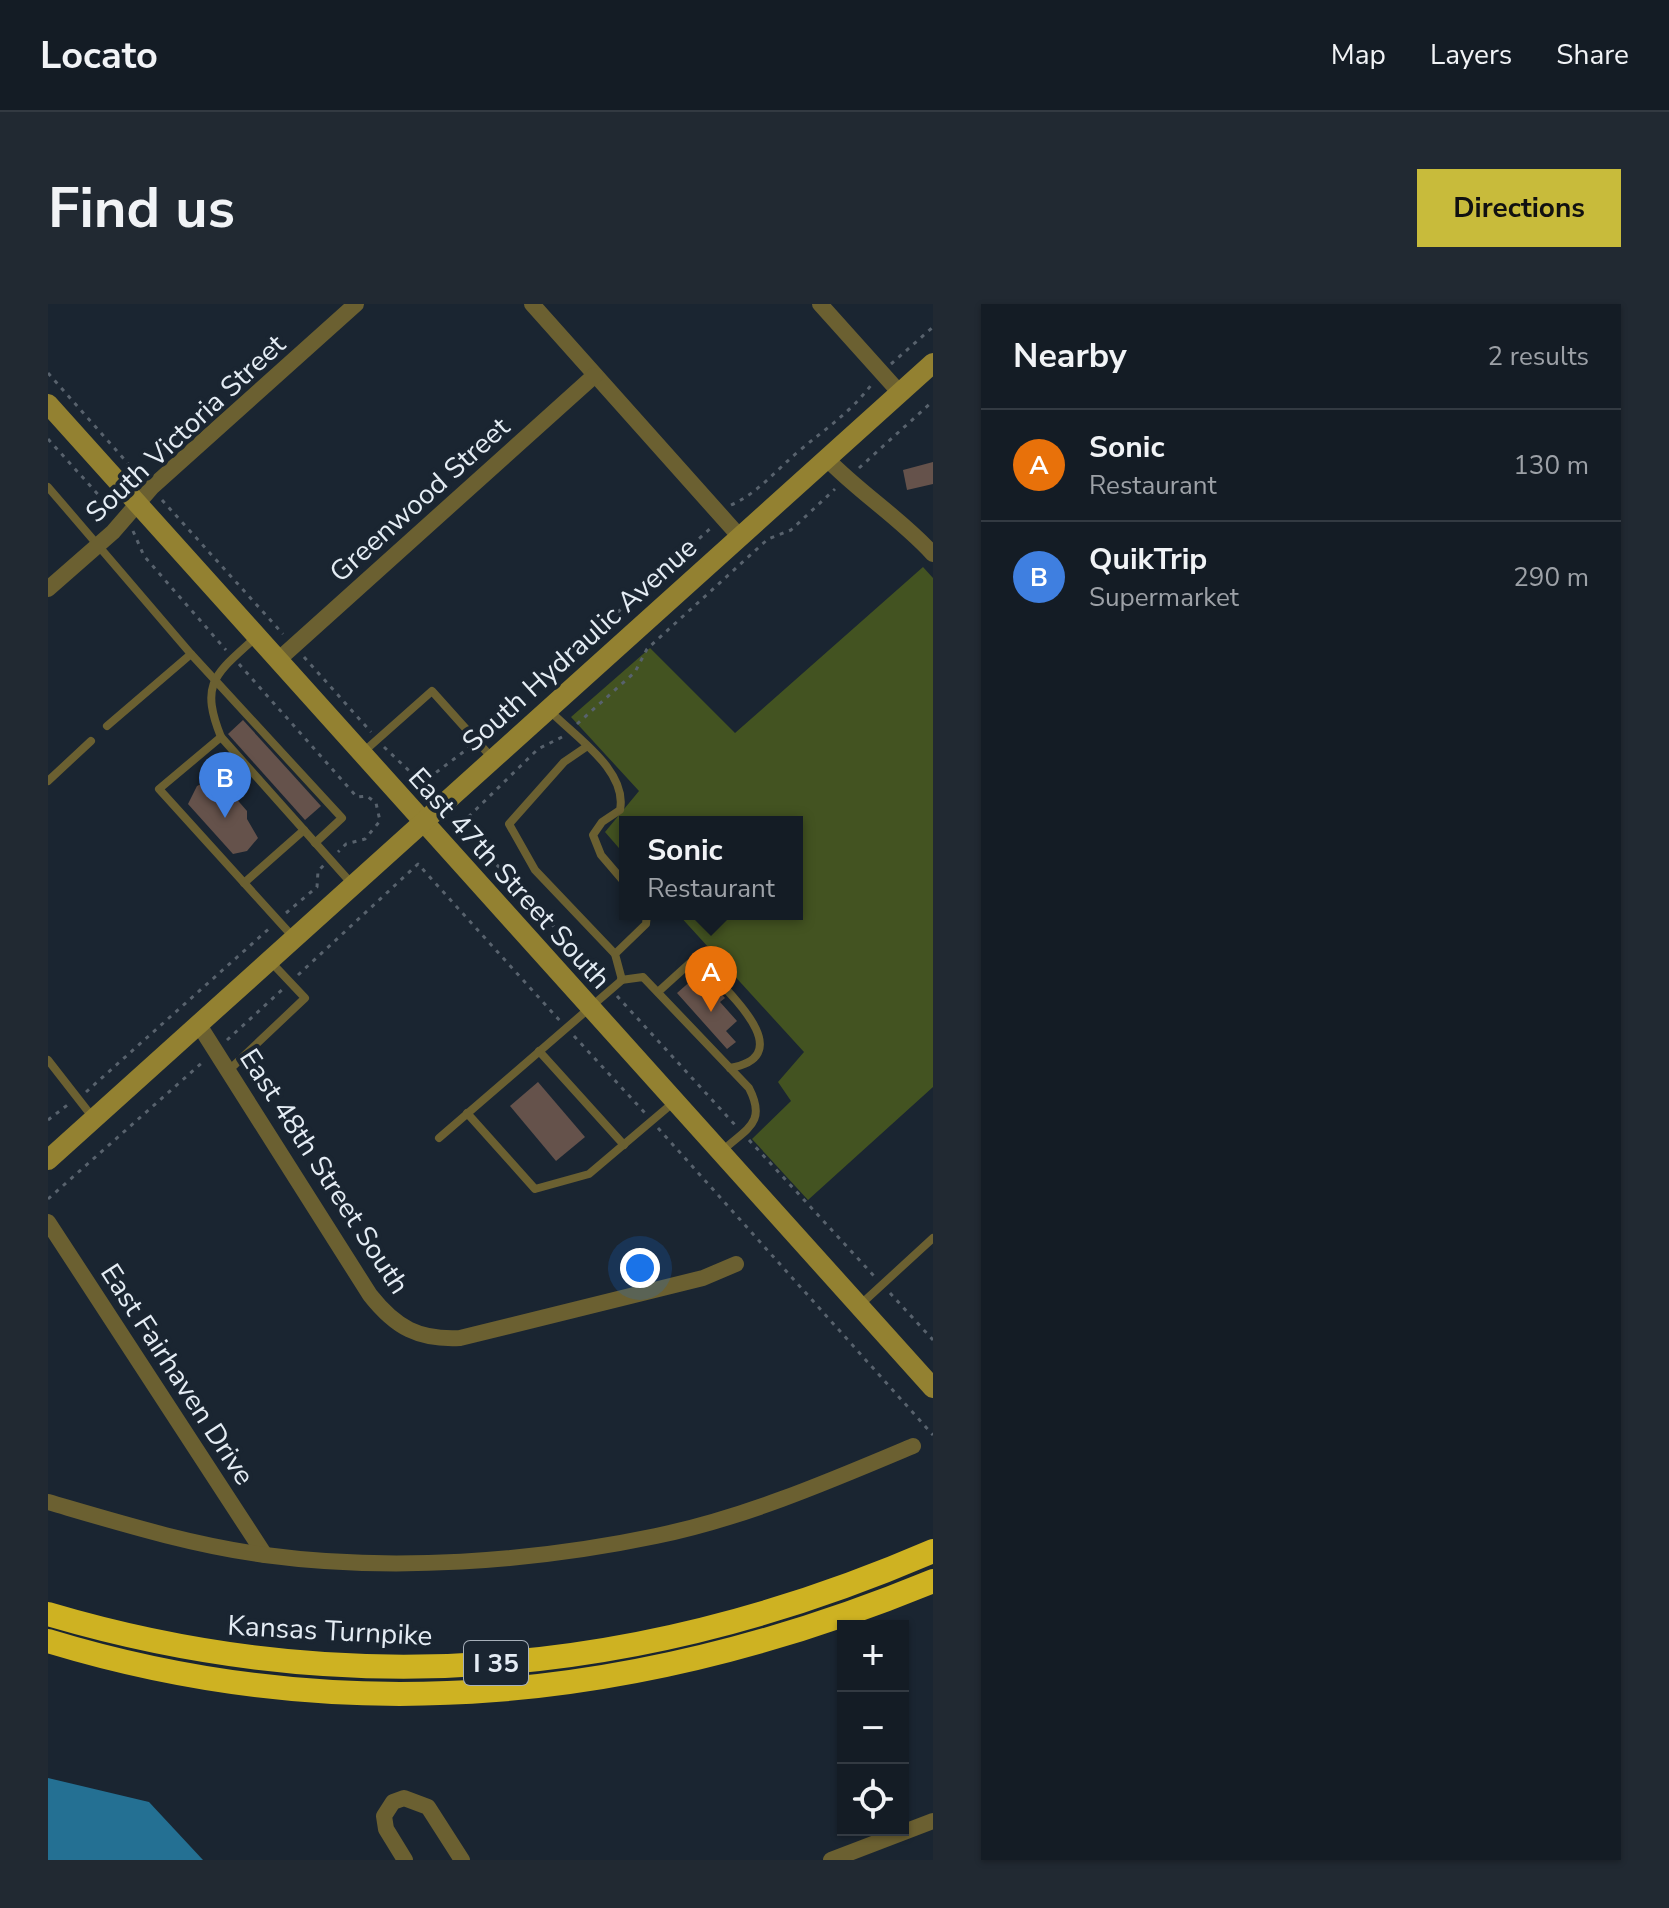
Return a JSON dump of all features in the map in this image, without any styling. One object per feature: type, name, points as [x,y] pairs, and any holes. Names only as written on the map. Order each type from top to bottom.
[{"type":"highway","name":"Kansas Turnpike","points":[[48,1614],[151,1642],[253,1659],[375,1667],[491,1664],[630,1647],[693,1633],[824,1595],[933,1551]]},
{"type":"highway","name":"Kansas Turnpike","points":[[48,1641],[130,1663],[232,1681],[384,1694],[500,1692],[603,1680],[731,1652],[867,1609],[933,1581]]},
{"type":"main road","name":"South Hydraulic Avenue","points":[[48,1160],[933,363]]},
{"type":"main road","name":"East 47th Street South","points":[[48,404],[144,496],[277,661],[933,1388]]},
{"type":"street","name":"South Victoria Street","points":[[48,589],[99,545],[144,496],[356,304]]},
{"type":"street","points":[[532,304],[740,537]]},
{"type":"street","points":[[820,304],[900,393]]},
{"type":"street","name":"Greenwood Street","points":[[277,661],[595,375]]},
{"type":"street","points":[[827,459],[846,479],[904,522],[931,548]]},
{"type":"street","name":"East 48th Street South","points":[[199,1025],[370,1295],[397,1325],[417,1335],[432,1339],[460,1338],[703,1278],[736,1264]]},
{"type":"street","name":"East Fairhaven Drive","points":[[48,1222],[265,1555]]},
{"type":"street","points":[[48,1502],[177,1540],[265,1555],[329,1561],[455,1563],[657,1536],[804,1492],[913,1446]]},
{"type":"street","points":[[405,1860],[386,1829],[384,1816],[393,1802],[404,1798],[428,1807],[462,1860]]},
{"type":"street","points":[[831,1860],[933,1821]]},
{"type":"lane","points":[[48,487],[191,654],[215,675],[269,743],[313,792],[342,818],[315,843]]},
{"type":"lane","points":[[256,637],[215,675],[210,709],[221,737],[236,748],[354,885]]},
{"type":"lane","points":[[107,726],[191,654]]},
{"type":"lane","points":[[361,754],[432,691],[493,759]]},
{"type":"lane","points":[[548,710],[612,773],[620,788],[620,810],[602,822],[593,835],[601,855],[619,876]]},
{"type":"lane","points":[[221,737],[159,789],[295,938]]},
{"type":"lane","points":[[48,781],[91,741]]},
{"type":"lane","points":[[586,747],[564,762],[509,824],[535,870],[615,954],[621,980]]},
{"type":"lane","points":[[244,883],[304,830]]},
{"type":"lane","points":[[615,954],[646,924],[646,920]]},
{"type":"lane","points":[[228,1071],[305,998],[270,961]]},
{"type":"lane","points":[[658,992],[690,963],[701,963],[756,1023],[761,1038],[754,1057],[743,1065],[730,1068]]},
{"type":"lane","points":[[439,1138],[621,980],[643,977],[749,1088],[758,1106],[756,1119],[721,1153]]},
{"type":"lane","points":[[539,1051],[624,1145]]},
{"type":"lane","points":[[48,1060],[94,1119]]},
{"type":"lane","points":[[467,1113],[535,1189],[589,1174],[674,1102]]},
{"type":"lane","points":[[859,1306],[933,1238]]},
{"type":"path","points":[[48,373],[144,496],[294,646],[377,739],[422,783],[443,770],[730,506],[751,496],[802,448],[851,412],[883,373],[933,327]]},
{"type":"path","points":[[933,401],[791,530],[768,539],[647,649],[635,672],[553,744],[538,749],[460,825],[933,1340]]},
{"type":"path","points":[[48,439],[137,535],[144,556],[357,797],[367,796],[376,803],[380,821],[365,839],[346,844],[318,871],[317,887],[78,1098],[48,1120]]},
{"type":"path","points":[[48,1199],[418,864],[933,1435]]},
{"type":"green space","points":[[923,567],[933,578],[933,1087],[808,1200],[752,1139],[791,1101],[778,1082],[804,1052],[683,920],[803,920],[803,816],[619,816],[619,848],[605,832],[639,791],[571,717],[650,648],[735,733]]},
{"type":"water","points":[[48,1778],[149,1802],[203,1860],[48,1860]]},
{"type":"building","points":[[933,462],[933,484],[907,490],[903,470]]},
{"type":"building","points":[[243,720],[321,806],[305,820],[228,734]]},
{"type":"building","points":[[207,781],[233,795],[247,811],[247,819],[258,838],[247,851],[233,854],[188,804],[197,786]]},
{"type":"building","points":[[701,972],[725,998],[720,1002],[737,1021],[726,1031],[736,1042],[727,1049],[677,993]]},
{"type":"building","points":[[538,1082],[585,1137],[556,1161],[510,1106]]},
{"type":"place","name":"QuikTrip","points":[[225,818]]},
{"type":"place","name":"Sonic","points":[[711,1012]]}]
